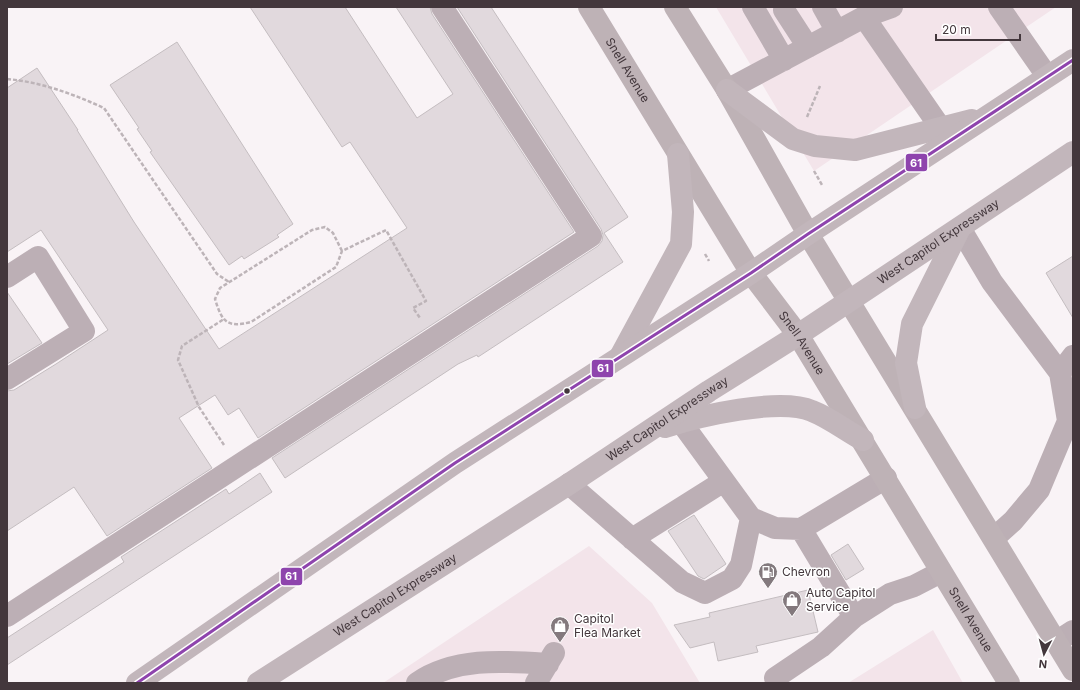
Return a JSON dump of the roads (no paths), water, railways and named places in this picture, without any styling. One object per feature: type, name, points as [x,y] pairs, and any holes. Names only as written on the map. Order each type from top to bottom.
[{"type":"highway","points":[[137,683],[455,463],[751,273],[1073,60]]},
{"type":"highway","points":[[727,90],[793,139],[815,146],[855,150],[940,127],[985,117]]},
{"type":"highway","points":[[619,358],[681,244],[683,212],[678,154]]},
{"type":"highway","name":"West Capitol Expressway","points":[[258,683],[569,484],[960,228],[1071,158]]},
{"type":"highway","points":[[915,408],[906,363],[912,324],[960,228]]},
{"type":"highway","points":[[645,433],[681,422],[755,408],[785,406],[812,410],[863,440]]},
{"type":"main road","name":"Snell Avenue","points":[[589,7],[751,273],[798,335],[1009,683]]},
{"type":"main road","points":[[676,7],[727,90],[808,234],[994,538],[1065,636],[1073,670]]},
{"type":"lane","points":[[7,616],[591,236],[442,7]]},
{"type":"lane","points":[[753,7],[784,60]]},
{"type":"lane","points":[[823,7],[837,32]]},
{"type":"lane","points":[[727,90],[864,18],[892,7]]},
{"type":"lane","points":[[1000,7],[1047,76]]},
{"type":"lane","points":[[784,10],[808,47]]},
{"type":"lane","points":[[864,18],[940,127]]},
{"type":"lane","points":[[960,228],[992,282],[1060,373],[1070,422],[1039,490],[1013,521],[994,538]]},
{"type":"lane","points":[[7,277],[38,257],[84,331],[7,379]]},
{"type":"lane","points":[[1060,373],[1073,356]]},
{"type":"lane","points":[[681,422],[751,518],[775,528],[802,529],[886,478]]},
{"type":"lane","points":[[632,539],[724,481]]},
{"type":"lane","points":[[569,484],[682,582],[705,592],[732,579],[741,565],[751,518]]},
{"type":"lane","points":[[802,529],[854,617]]},
{"type":"lane","points":[[775,678],[821,647],[854,617],[890,594],[914,586],[941,572]]},
{"type":"lane","points":[[417,683],[430,674],[452,667],[493,661],[552,658],[536,683]]},
{"type":"place","name":"Chevron","points":[[768,589]]},
{"type":"place","name":"Auto Capitol Service","points":[[792,617]]},
{"type":"place","name":"Capitol Flea Market","points":[[560,643]]}]
